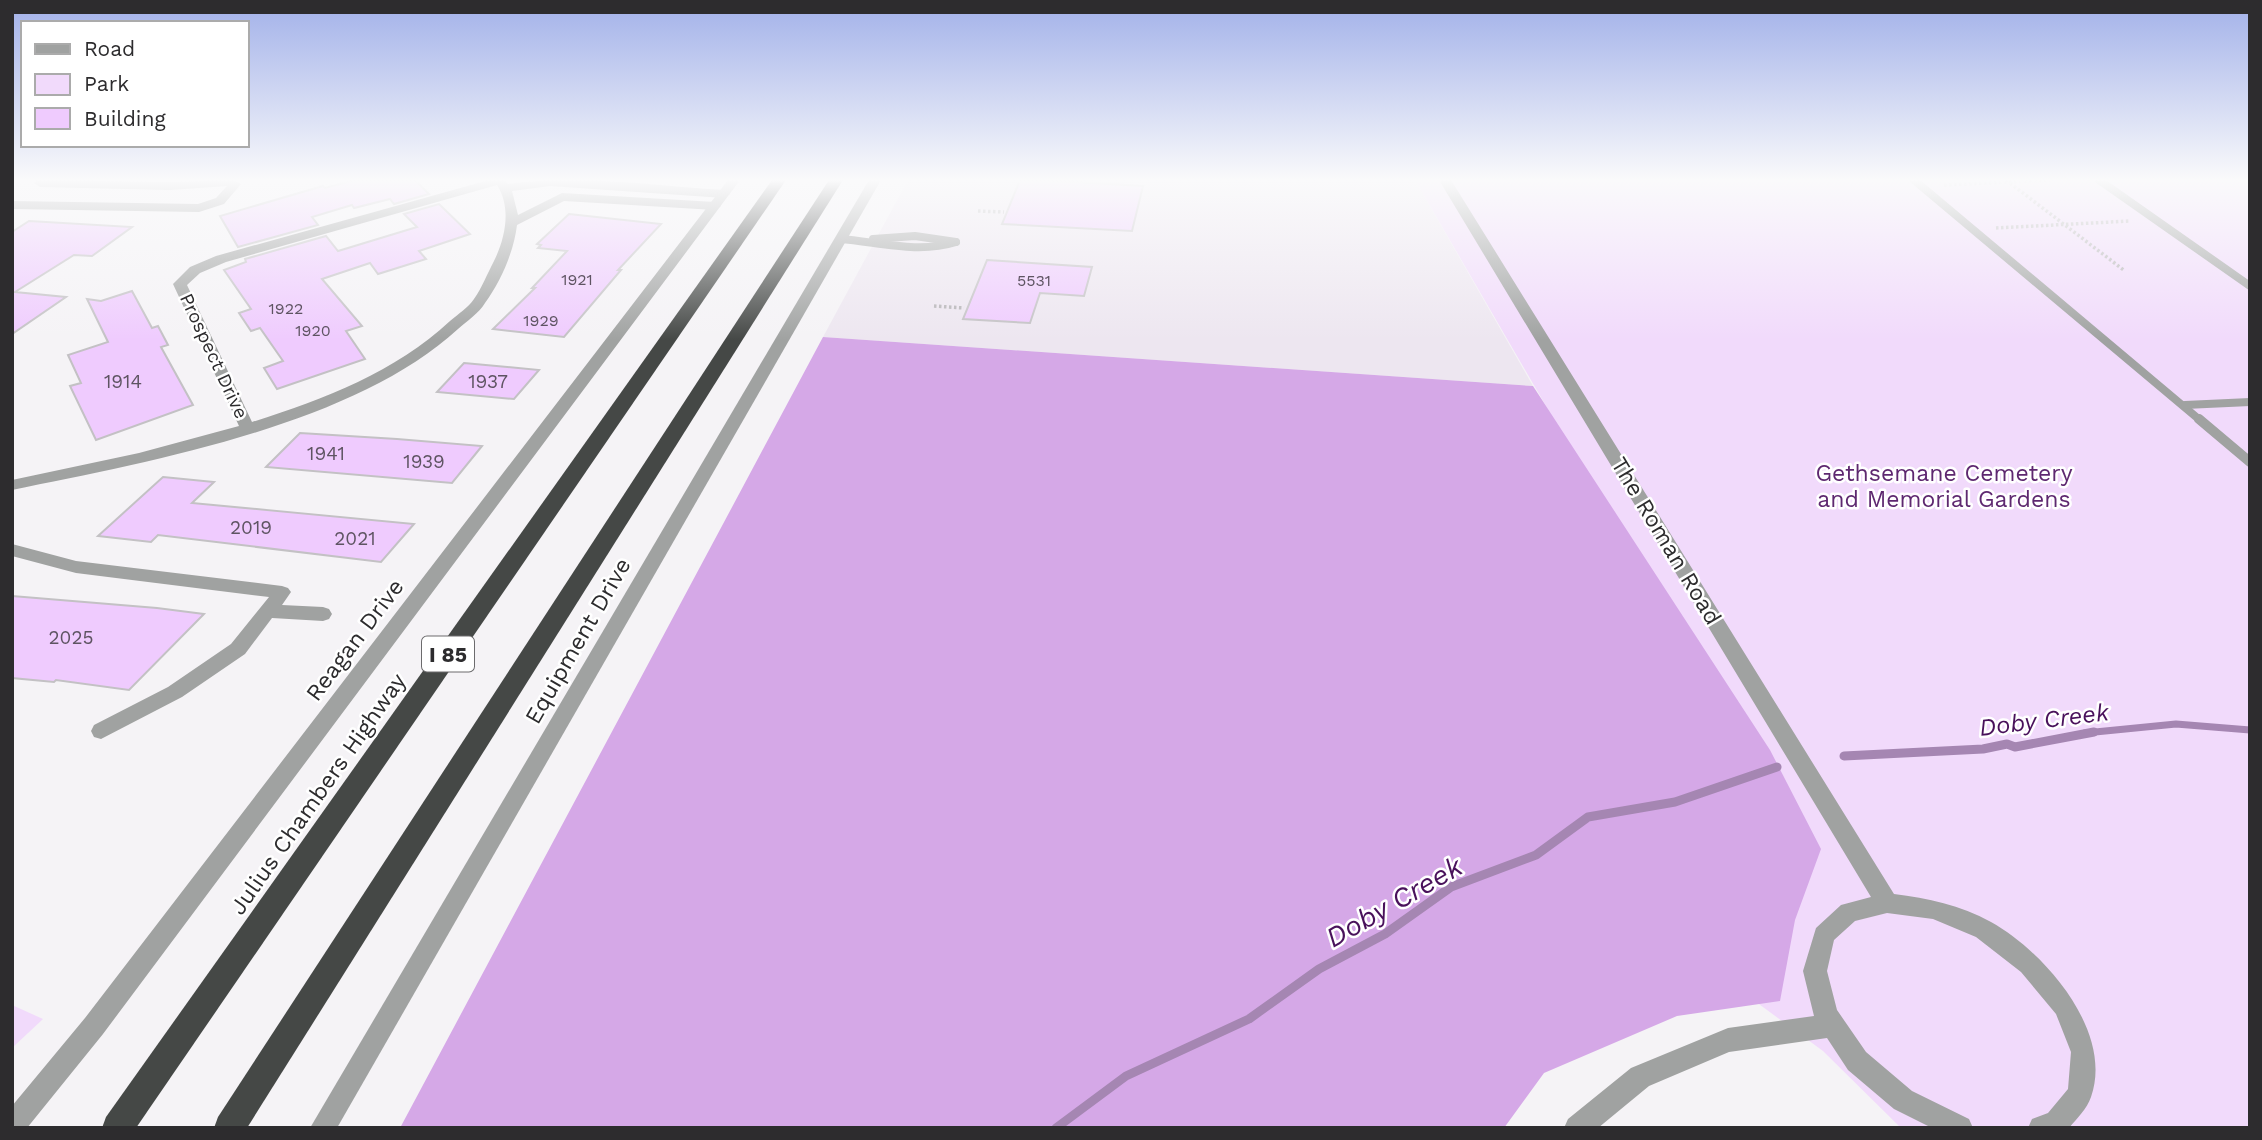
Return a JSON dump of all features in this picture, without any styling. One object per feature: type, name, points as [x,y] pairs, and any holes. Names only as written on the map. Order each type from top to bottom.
[{"type":"highway","name":"Julius Chambers Highway","points":[[117,1128],[742,233]]},
{"type":"highway","points":[[229,1128],[802,233]]},
{"type":"street","name":"Prospect Drive","points":[[248,430],[180,284],[195,270],[221,259],[316,233]]},
{"type":"street","name":"Prospect Drive","points":[[12,485],[156,454],[248,430],[364,386],[391,372],[450,331],[491,285],[503,262],[510,233]]},
{"type":"street","name":"Reagan Drive","points":[[12,1126],[94,1026],[695,233]]},
{"type":"street","name":"Equipment Drive","points":[[323,1128],[843,233]]},
{"type":"street","name":"The Roman Road","points":[[1478,233],[1887,903]]},
{"type":"street","points":[[12,550],[76,567],[282,592],[238,649],[175,692],[101,731]]},
{"type":"street","points":[[267,611],[323,614]]},
{"type":"street","points":[[1960,1128],[1903,1100],[1857,1061],[1826,1015],[1815,971],[1824,936],[1849,912],[1887,903],[1934,909],[1984,930],[2029,964],[2065,1007],[2083,1052],[2080,1094],[2056,1124],[2041,1128]]},
{"type":"street","points":[[1577,1128],[1640,1077],[1728,1040],[1833,1025]]},
{"type":"lane","points":[[1978,233],[2250,462]]},
{"type":"lane","points":[[2174,233],[2250,286]]},
{"type":"lane","points":[[840,239],[867,240],[891,245],[945,247],[957,242],[898,235],[867,240]]},
{"type":"lane","points":[[2185,405],[2250,402]]},
{"type":"path","points":[[2075,233],[2125,271]]},
{"type":"path","points":[[934,306],[964,307]]},
{"type":"shaded area","points":[[879,233],[1445,233],[1533,386],[823,337]]},
{"type":"shaded area","points":[[823,337],[1533,386],[1770,750],[1821,849],[1795,920],[1780,1001],[1677,1016],[1544,1073],[1504,1128],[400,1128]]},
{"type":"green space","name":"Gethsemane Cemetery and Memorial Gardens","points":[[1446,233],[2250,233],[2250,1128],[1901,1128],[1823,1051],[1580,873],[1721,708]]},
{"type":"green space","points":[[12,1005],[43,1019],[12,1048]]},
{"type":"building","points":[[12,233],[123,233],[92,256],[74,255],[15,292],[66,297],[12,334]]},
{"type":"building","points":[[230,233],[288,233],[238,247]]},
{"type":"building","points":[[397,233],[470,234],[419,251],[426,259],[378,274],[370,263],[322,279],[362,326],[346,331],[365,359],[277,389],[264,368],[283,361],[260,328],[251,331],[239,313],[251,309],[224,270],[246,262],[245,259],[326,236],[338,251]]},
{"type":"building","points":[[549,233],[652,233],[618,270],[621,270],[564,337],[493,329],[535,288],[532,288],[567,251],[538,248],[541,245],[537,244]]},
{"type":"building","points":[[987,260],[1092,267],[1084,296],[1040,293],[1030,323],[963,319]]},
{"type":"building","points":[[132,291],[152,328],[158,326],[168,345],[161,347],[193,405],[96,440],[70,386],[81,383],[68,355],[108,342],[87,299],[101,301]]},
{"type":"building","points":[[464,363],[539,370],[514,399],[437,392]]},
{"type":"building","points":[[300,433],[482,446],[452,483],[266,467]]},
{"type":"building","points":[[163,477],[214,482],[192,503],[414,524],[381,562],[158,535],[151,542],[98,536]]},
{"type":"building","points":[[12,596],[204,614],[129,690],[56,680],[12,678]]},
{"type":"waterway","name":"Doby Creek","points":[[2093,732],[2176,724],[2250,730]]},
{"type":"waterway","name":"Doby Creek","points":[[1844,756],[1983,749],[2007,744],[2015,747],[2093,732]]},
{"type":"waterway","name":"Doby Creek","points":[[2085,733],[2093,732]]},
{"type":"waterway","name":"Doby Creek","points":[[1056,1128],[1126,1076],[1249,1019],[1319,969],[1385,934],[1451,887],[1536,855],[1588,817],[1675,802],[1777,767]]}]
